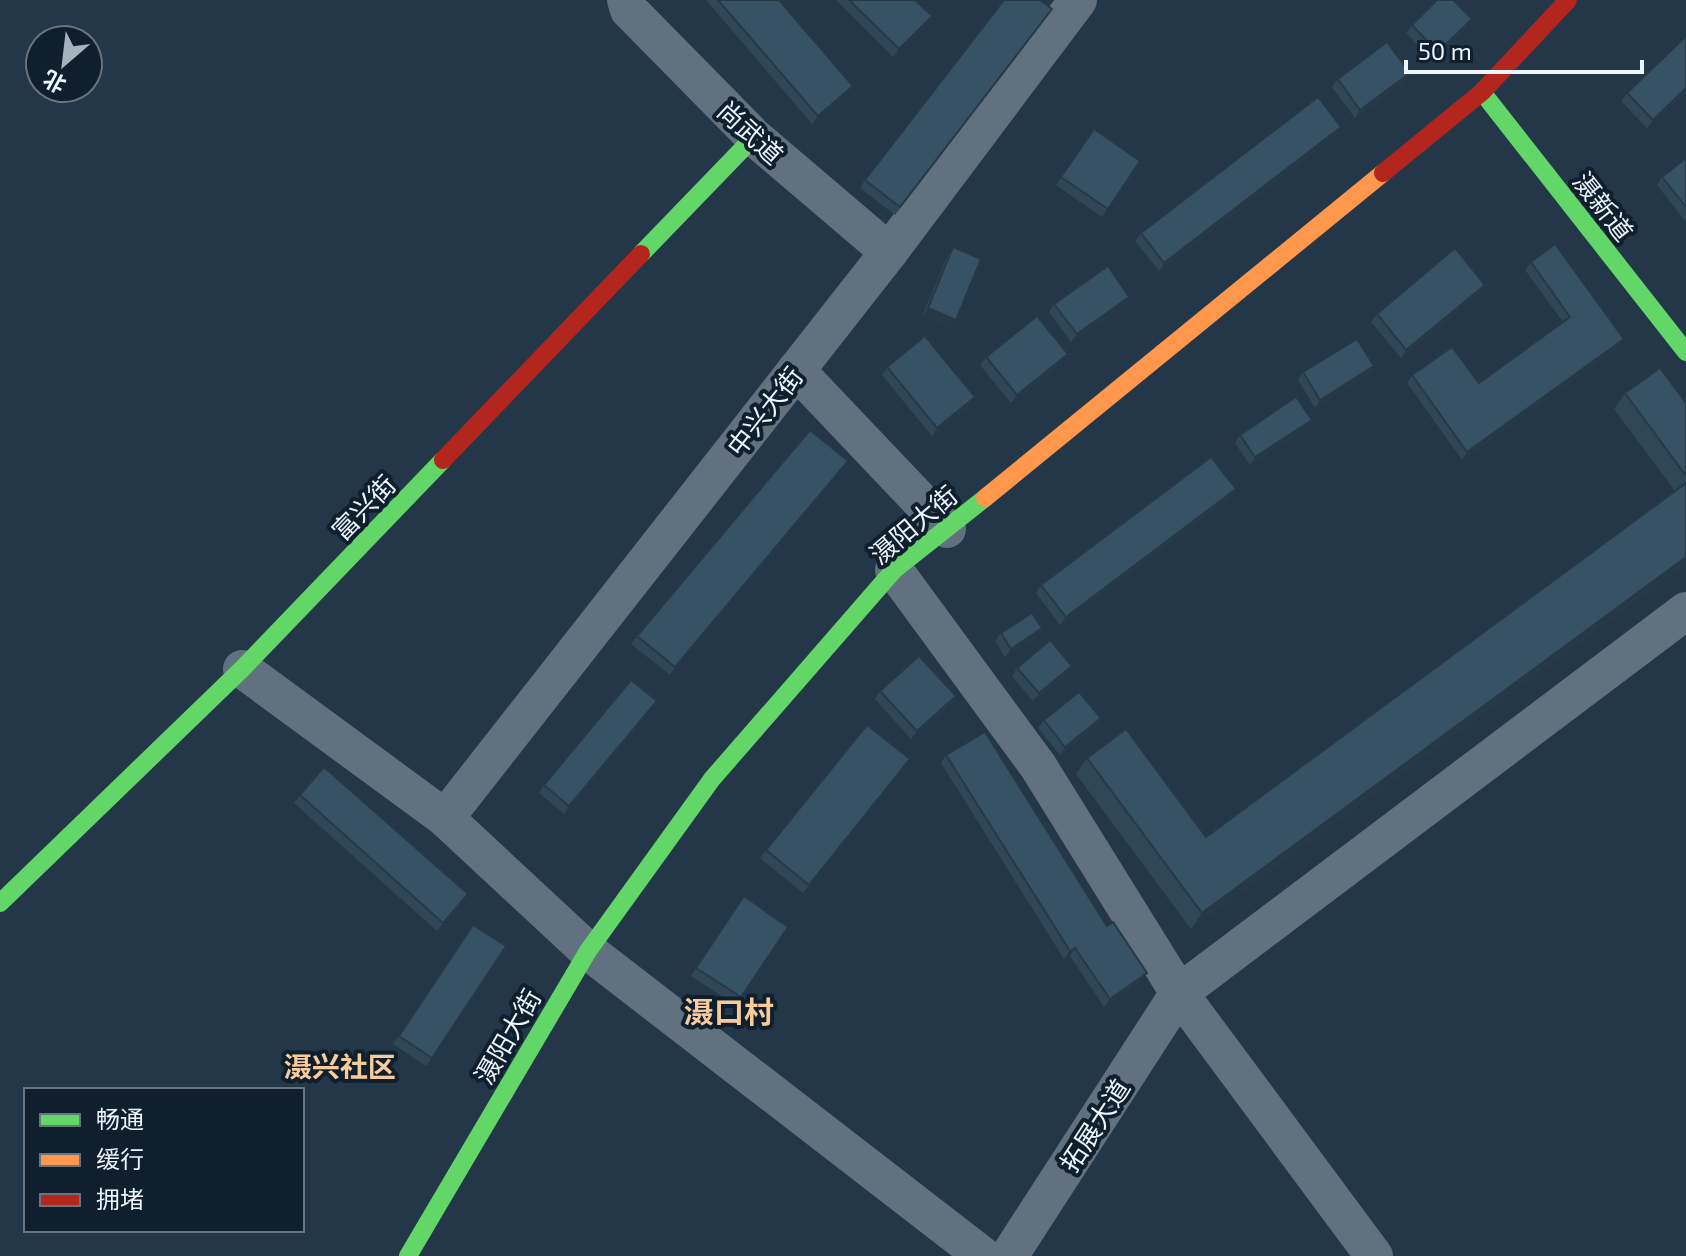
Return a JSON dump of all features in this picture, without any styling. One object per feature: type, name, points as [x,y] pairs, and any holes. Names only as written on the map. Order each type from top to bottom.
[{"type":"main road","name":"滠阳大街","points":[[408,1256],[588,951],[712,779],[894,570],[1482,92],[1568,0]]},
{"type":"main road","name":"滠新道","points":[[1482,92],[1686,352]]},
{"type":"main road","name":"富兴街","points":[[0,903],[242,669],[754,137]]},
{"type":"street","name":"尚武道","points":[[626,0],[629,10],[754,137],[889,252]]},
{"type":"street","name":"中兴大街","points":[[445,818],[889,252],[1078,0]]},
{"type":"street","points":[[796,370],[947,529]]},
{"type":"street","points":[[894,570],[1038,766],[1179,993],[1374,1256]]},
{"type":"street","points":[[1179,993],[1686,611]]},
{"type":"street","points":[[242,669],[445,818],[588,951],[983,1256]]},
{"type":"street","name":"拓展大道","points":[[1009,1256],[1179,993]]},
{"type":"building","points":[[718,0],[779,0],[853,86],[818,116]]},
{"type":"building","points":[[849,0],[915,0],[932,16],[899,49]]},
{"type":"building","points":[[1004,0],[1040,0],[1052,9],[900,207],[865,180]]},
{"type":"building","points":[[1437,0],[1453,0],[1472,19],[1438,52],[1412,25]]},
{"type":"building","points":[[1686,36],[1686,88],[1653,120],[1627,93]]},
{"type":"building","points":[[1387,42],[1410,73],[1360,110],[1338,79]]},
{"type":"building","points":[[1318,97],[1341,127],[1164,263],[1141,233]]},
{"type":"building","points":[[1094,129],[1140,161],[1108,209],[1061,177]]},
{"type":"building","points":[[1686,158],[1686,207],[1662,177]]},
{"type":"building","points":[[1555,244],[1624,339],[1467,452],[1412,375],[1452,347],[1479,383],[1570,317],[1531,262]]},
{"type":"building","points":[[953,247],[981,259],[956,320],[928,308]]},
{"type":"building","points":[[1455,248],[1485,285],[1406,350],[1377,314]]},
{"type":"building","points":[[1108,266],[1129,297],[1077,334],[1054,304]]},
{"type":"building","points":[[1037,316],[1068,354],[1017,395],[986,357]]},
{"type":"building","points":[[925,336],[975,397],[937,428],[887,367]]},
{"type":"building","points":[[1357,339],[1374,366],[1320,400],[1303,372]]},
{"type":"building","points":[[1660,368],[1686,403],[1686,476],[1625,393]]},
{"type":"building","points":[[1296,397],[1312,420],[1255,457],[1240,435]]},
{"type":"building","points":[[810,430],[848,461],[675,667],[637,636]]},
{"type":"building","points":[[1211,457],[1236,489],[1066,617],[1041,585]]},
{"type":"building","points":[[1686,483],[1686,557],[1202,913],[1087,758],[1126,729],[1206,837]]},
{"type":"building","points":[[1032,613],[1042,628],[1011,649],[1001,633]]},
{"type":"building","points":[[1050,640],[1072,666],[1039,693],[1017,668]]},
{"type":"building","points":[[919,656],[956,696],[917,731],[880,691]]},
{"type":"building","points":[[631,680],[657,701],[569,806],[544,785]]},
{"type":"building","points":[[1079,692],[1101,718],[1065,747],[1044,720]]},
{"type":"building","points":[[867,725],[910,759],[809,885],[766,850]]},
{"type":"building","points":[[985,732],[1107,926],[1113,922],[1147,973],[1110,999],[1075,948],[1070,951],[946,755]]},
{"type":"building","points":[[324,767],[468,894],[443,923],[300,795]]},
{"type":"building","points":[[744,896],[788,927],[741,997],[696,968]]},
{"type":"building","points":[[473,925],[506,946],[432,1058],[399,1036]]},
{"type":"traffic: fast","points":[[1482,92],[1686,352]]},
{"type":"traffic: fast","points":[[641,254],[754,137]]},
{"type":"traffic: fast","points":[[0,903],[242,669],[443,460]]},
{"type":"traffic: fast","points":[[408,1256],[588,951],[712,779],[894,570],[985,498]]},
{"type":"traffic: slow","points":[[985,498],[1383,173]]},
{"type":"traffic: jam","points":[[1383,173],[1482,92],[1568,0]]},
{"type":"traffic: jam","points":[[443,460],[641,254]]},
{"type":"district","name":"滠口村","points":[[729,1011]]},
{"type":"district","name":"滠兴社区","points":[[340,1066]]}]
